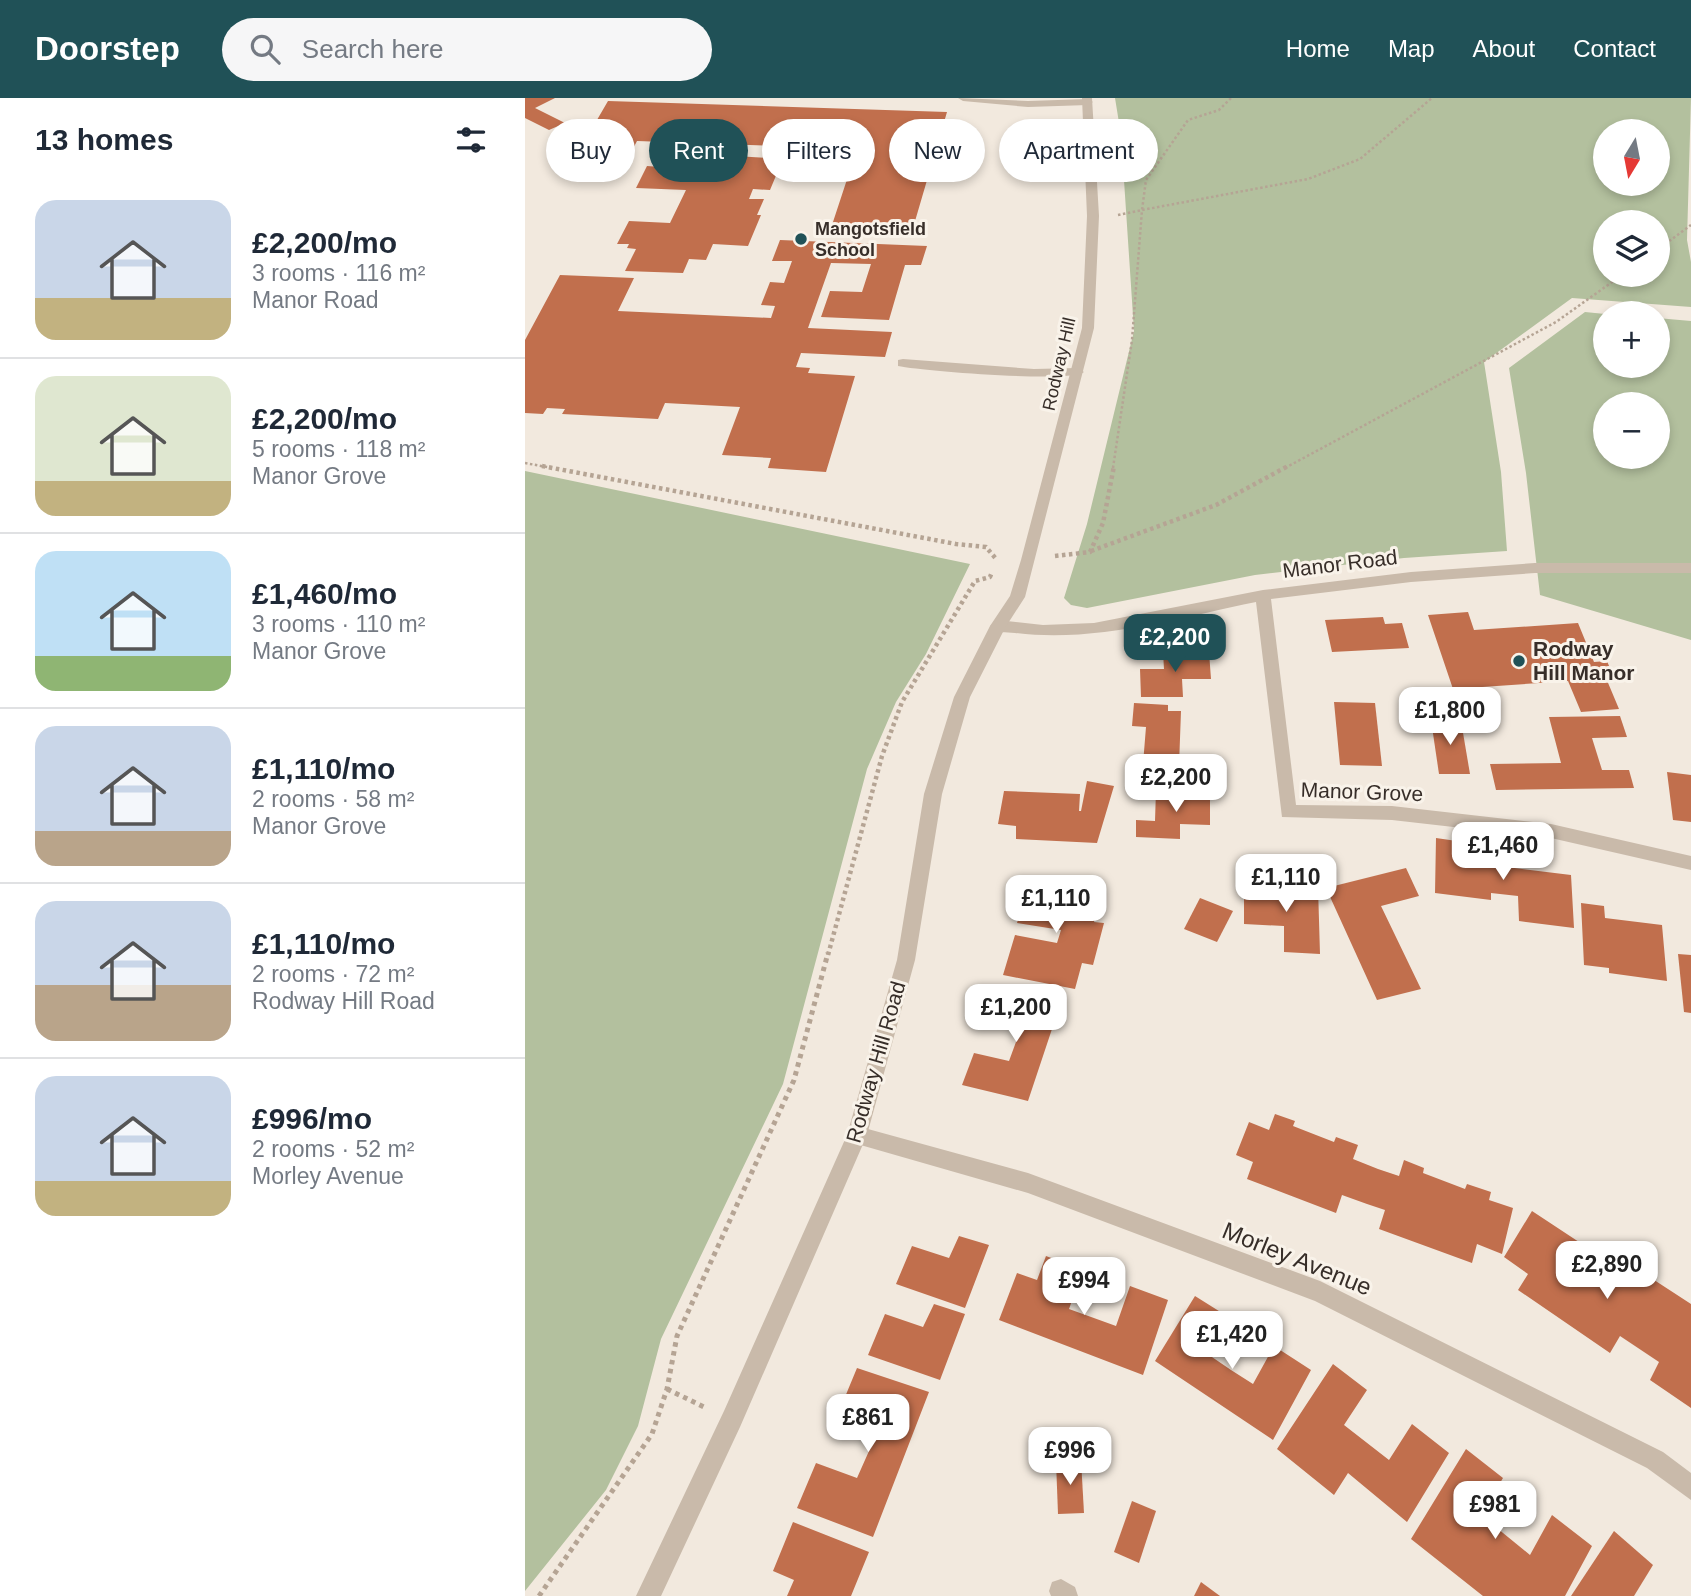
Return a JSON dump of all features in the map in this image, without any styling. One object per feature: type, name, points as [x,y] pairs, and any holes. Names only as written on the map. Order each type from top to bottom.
[{"type":"street","points":[[963,98],[1028,104],[1088,100]]},
{"type":"street","name":"Rodway Hill","points":[[998,626],[1017,597],[1089,328],[1093,216],[1088,100]]},
{"type":"street","points":[[903,363],[1034,373],[1077,372]]},
{"type":"street","name":"Manor Road","points":[[998,626],[1043,631],[1094,629],[1263,594],[1411,577],[1535,568],[1691,568]]},
{"type":"street","name":"Manor Grove","points":[[1263,594],[1288,812],[1392,813],[1551,831],[1691,863]]},
{"type":"street","name":"Rodway Hill Road","points":[[647,1596],[732,1419],[857,1135],[906,960],[933,794],[962,697],[998,626]]},
{"type":"street","name":"Morley Avenue","points":[[857,1135],[1028,1182],[1320,1292],[1655,1460],[1691,1488]]},
{"type":"path","points":[[1090,551],[1107,506],[1127,392],[1138,301],[1146,180],[1188,120],[1219,110],[1231,98]]},
{"type":"path","points":[[1093,216],[1125,215],[1308,179],[1360,159],[1432,98]]},
{"type":"path","points":[[1670,240],[1691,225]]},
{"type":"path","points":[[525,463],[956,544],[986,547],[997,560],[1028,560],[1090,551],[1216,505],[1556,322],[1605,287]]},
{"type":"path","points":[[538,1596],[652,1434],[667,1389],[677,1336],[794,1080],[882,756],[902,702],[966,593],[975,581],[990,578],[997,560]]},
{"type":"path","points":[[667,1389],[732,1419]]},
{"type":"green space","points":[[1115,98],[1691,98],[1687,240],[1691,262],[1691,307],[1670,305],[1670,301],[1572,298],[1484,362],[1501,472],[1507,551],[1404,558],[1255,575],[1087,608],[1071,605],[1064,598],[1087,524],[1134,331],[1124,182],[1158,182],[1158,119],[1118,119]]},
{"type":"green space","points":[[1585,312],[1593,313],[1593,378],[1670,378],[1670,319],[1691,321],[1691,640],[1540,595],[1526,473],[1509,368]]},
{"type":"green space","points":[[525,471],[970,564],[926,654],[896,702],[867,769],[783,1084],[661,1339],[638,1426],[606,1490],[525,1591]]},
{"type":"building","points":[[525,98],[555,98],[535,108],[557,119],[546,119],[546,128],[525,118]]},
{"type":"building","points":[[608,101],[947,112],[945,119],[889,119],[889,182],[926,182],[913,228],[832,225],[846,182],[875,182],[875,119],[762,119],[762,146],[748,145],[748,119],[649,119],[649,141],[637,141],[635,145],[635,119],[598,119]]},
{"type":"building","points":[[748,157],[762,158],[762,182],[773,182],[770,190],[753,189],[749,199],[764,199],[757,215],[761,215],[748,246],[713,244],[706,260],[689,259],[683,273],[625,271],[636,249],[627,248],[629,244],[617,244],[629,221],[670,223],[686,190],[636,188],[647,166],[649,182],[748,182]]},
{"type":"building","points":[[780,240],[927,246],[921,265],[905,265],[889,320],[821,317],[830,291],[862,292],[871,264],[831,263],[808,328],[892,332],[885,357],[801,353],[796,367],[810,368],[808,373],[855,376],[826,472],[768,468],[771,458],[722,455],[740,407],[665,403],[658,419],[562,414],[565,409],[547,408],[543,414],[525,413],[525,340],[560,275],[634,278],[618,311],[771,318],[775,306],[761,305],[770,282],[784,283],[792,261],[772,261]]},
{"type":"building","name":"Rodway Hill Manor","points":[[1468,612],[1474,630],[1578,623],[1594,662],[1607,661],[1614,678],[1606,678],[1619,709],[1581,712],[1568,681],[1453,689],[1428,615]]},
{"type":"building","points":[[1383,617],[1385,624],[1402,623],[1409,648],[1332,652],[1325,620]]},
{"type":"building","points":[[1163,652],[1209,652],[1211,679],[1182,679],[1183,697],[1141,697],[1140,669],[1164,669]]},
{"type":"building","points":[[1334,702],[1375,703],[1382,766],[1340,765]]},
{"type":"building","points":[[1134,703],[1168,705],[1168,711],[1181,711],[1179,766],[1143,764],[1146,727],[1132,726]]},
{"type":"building","points":[[1620,716],[1627,737],[1592,738],[1602,770],[1629,770],[1634,788],[1496,790],[1490,764],[1561,763],[1549,717]]},
{"type":"building","points":[[1431,720],[1461,721],[1470,774],[1439,774]]},
{"type":"building","points":[[1667,772],[1691,775],[1691,822],[1673,820]]},
{"type":"building","points":[[1087,781],[1114,786],[1097,843],[1016,839],[1016,826],[998,824],[1004,791],[1080,794],[1081,811]]},
{"type":"building","points":[[1156,790],[1210,792],[1210,825],[1180,824],[1180,839],[1136,837],[1136,820],[1155,821]]},
{"type":"building","points":[[1436,838],[1498,847],[1499,866],[1571,875],[1574,928],[1519,921],[1518,896],[1491,893],[1491,900],[1435,893]]},
{"type":"building","points":[[1406,868],[1419,896],[1381,906],[1421,989],[1377,1000],[1326,888]]},
{"type":"building","points":[[1030,881],[1101,894],[1094,922],[1104,923],[1093,965],[1082,963],[1075,989],[1003,975],[1015,935],[1057,943],[1061,930],[1017,923]]},
{"type":"building","points":[[1244,884],[1318,887],[1320,954],[1284,952],[1284,926],[1244,924]]},
{"type":"building","points":[[1200,898],[1233,911],[1217,942],[1184,929]]},
{"type":"building","points":[[1581,903],[1604,906],[1605,918],[1662,925],[1667,981],[1609,973],[1609,968],[1584,965]]},
{"type":"building","points":[[1678,954],[1691,955],[1691,1013],[1684,1012]]},
{"type":"building","points":[[999,984],[1062,999],[1028,1101],[962,1085],[974,1053],[1009,1061],[1023,1023],[988,1015]]},
{"type":"building","points":[[1275,1114],[1295,1121],[1293,1126],[1334,1142],[1336,1137],[1358,1145],[1353,1159],[1378,1169],[1399,1176],[1404,1160],[1424,1168],[1423,1173],[1465,1189],[1467,1184],[1491,1192],[1489,1200],[1513,1208],[1502,1254],[1477,1244],[1472,1263],[1379,1229],[1385,1210],[1342,1195],[1336,1213],[1247,1179],[1253,1162],[1236,1155],[1249,1122],[1269,1130]]},
{"type":"building","points":[[1532,1211],[1579,1242],[1576,1248],[1598,1262],[1605,1248],[1691,1304],[1691,1408],[1650,1380],[1659,1362],[1620,1336],[1610,1353],[1518,1290],[1528,1274],[1504,1257]]},
{"type":"building","points":[[959,1236],[989,1245],[965,1308],[896,1284],[912,1246],[949,1258]]},
{"type":"building","points":[[1046,1256],[1083,1270],[1069,1309],[1116,1326],[1130,1286],[1168,1300],[1143,1375],[999,1320],[1017,1273],[1037,1280]]},
{"type":"building","points":[[1195,1296],[1230,1318],[1209,1355],[1231,1370],[1253,1384],[1274,1346],[1311,1370],[1273,1440],[1155,1361]]},
{"type":"building","points":[[934,1304],[965,1314],[940,1380],[868,1355],[885,1314],[923,1327]]},
{"type":"building","points":[[1333,1364],[1367,1390],[1344,1425],[1389,1460],[1412,1424],[1449,1453],[1407,1522],[1348,1473],[1334,1495],[1277,1449]]},
{"type":"building","points":[[857,1368],[929,1392],[873,1537],[797,1508],[816,1463],[857,1478],[869,1451],[879,1424],[840,1409]]},
{"type":"building","points":[[1466,1449],[1503,1478],[1481,1515],[1530,1555],[1552,1515],[1592,1546],[1565,1596],[1483,1596],[1411,1539]]},
{"type":"building","points":[[1081,1460],[1084,1513],[1058,1514],[1056,1461]]},
{"type":"building","points":[[1132,1501],[1156,1511],[1139,1563],[1114,1552]]},
{"type":"building","points":[[793,1522],[869,1552],[851,1596],[787,1596],[794,1580],[773,1571]]},
{"type":"building","points":[[1614,1531],[1653,1565],[1634,1596],[1571,1596]]},
{"type":"building","points":[[1201,1582],[1220,1596],[1194,1596]]},
{"type":"place","name":"Mangotsfield School","points":[[801,239]]},
{"type":"place","name":"Rodway Hill Manor","points":[[1519,661]]}]
